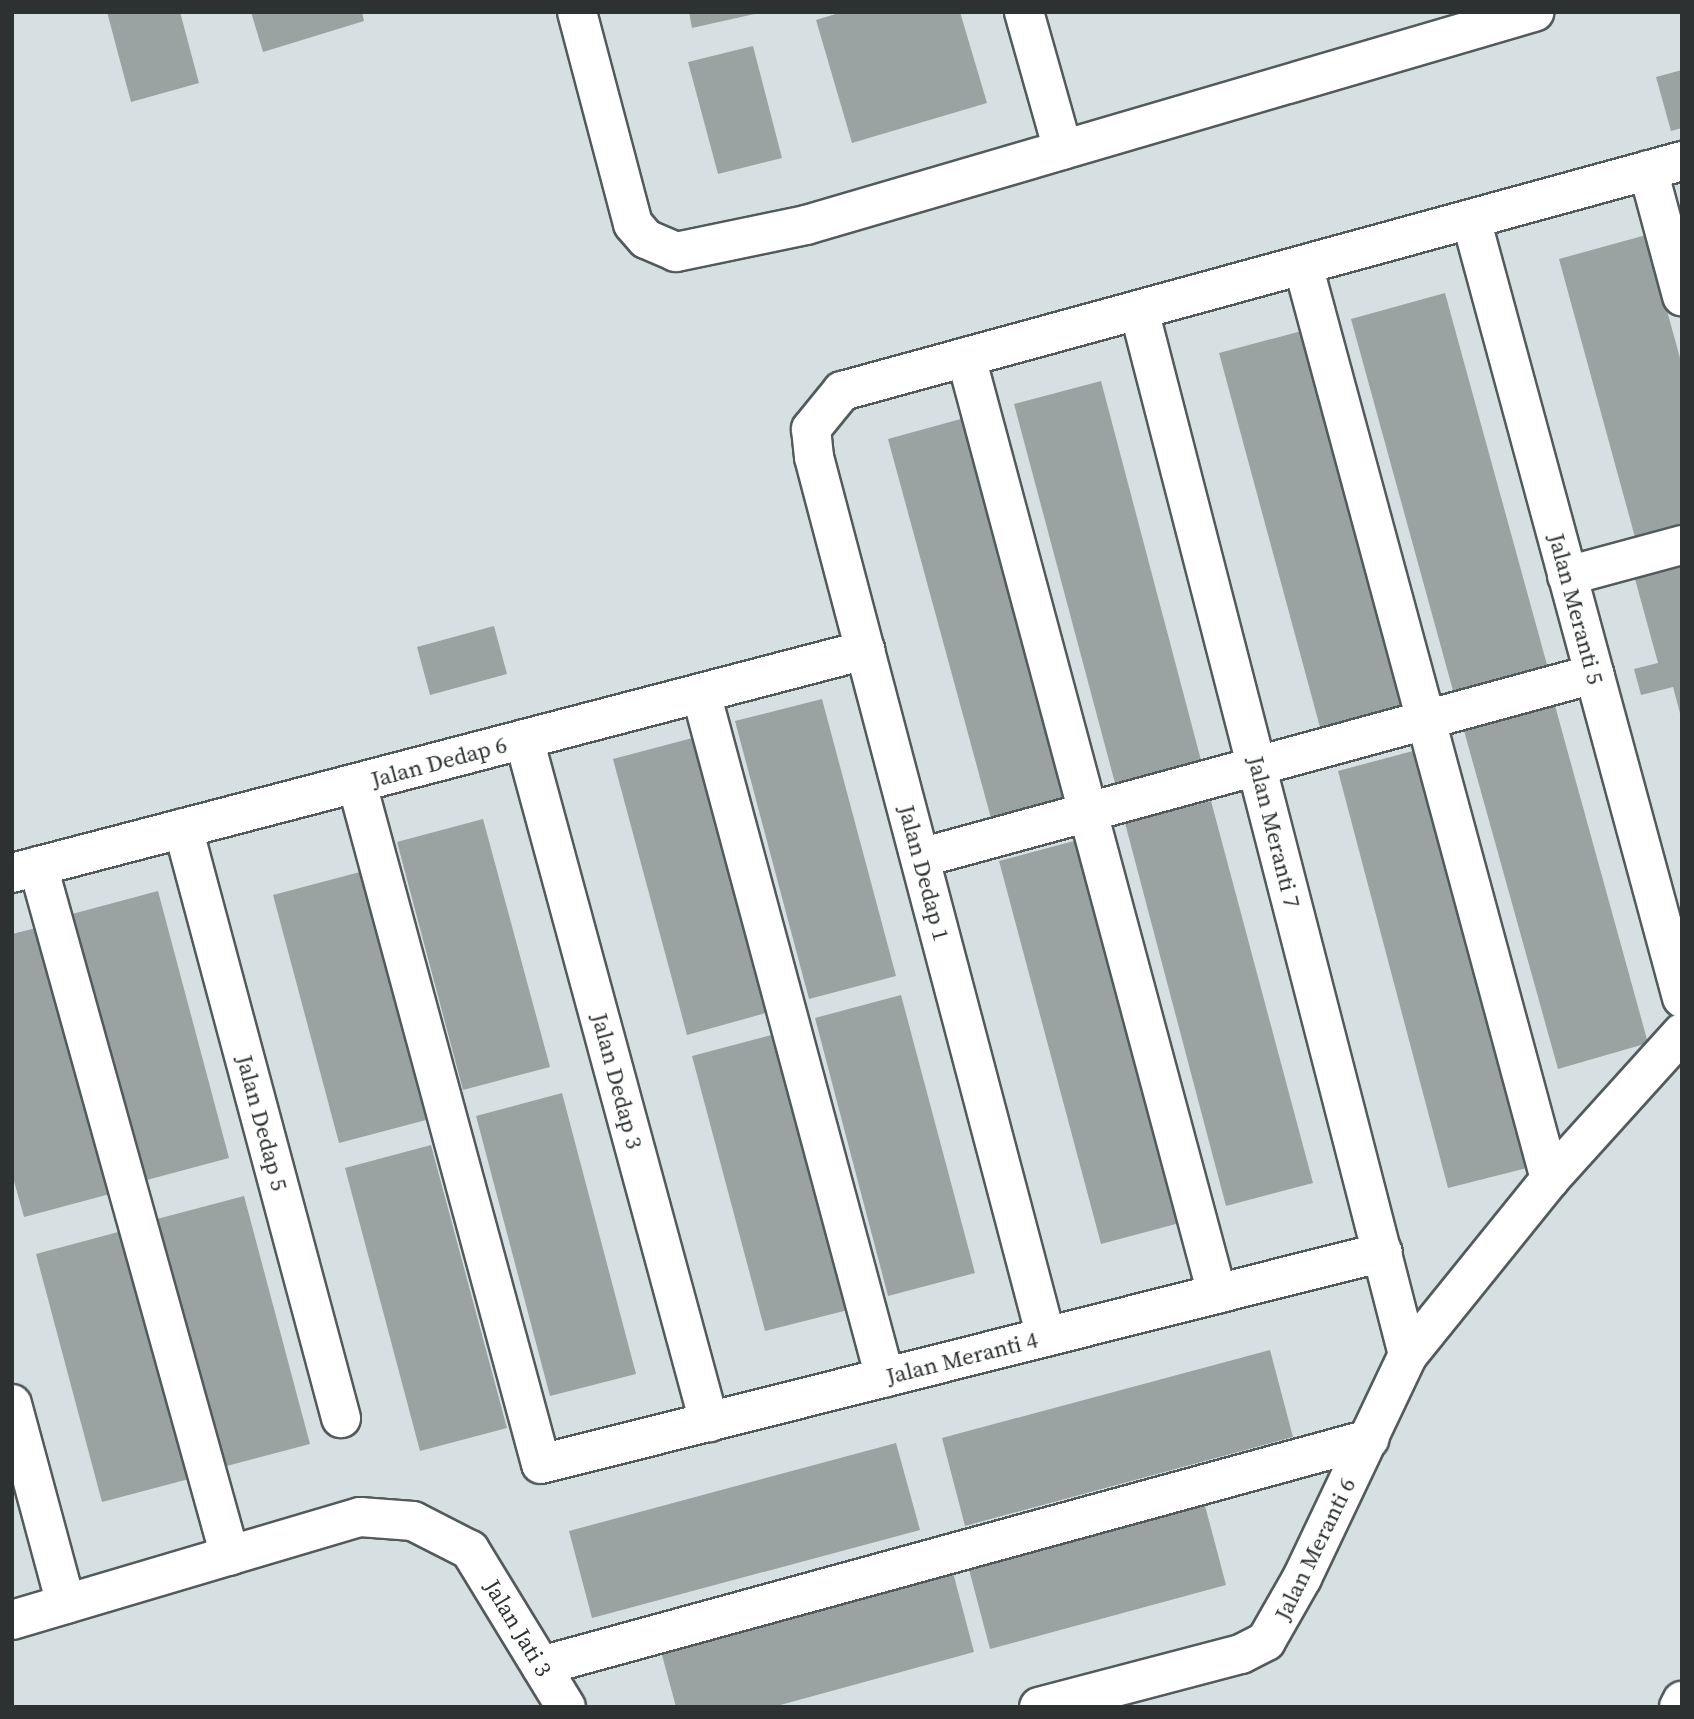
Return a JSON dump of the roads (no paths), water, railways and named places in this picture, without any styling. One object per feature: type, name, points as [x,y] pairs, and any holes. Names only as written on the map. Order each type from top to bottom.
[{"type":"street","points":[[577,12],[634,224],[646,239],[676,252],[806,225],[1063,150],[1466,22],[1534,12]]},
{"type":"street","points":[[1024,12],[1063,150]]},
{"type":"street","points":[[1217,1294],[966,357],[1665,166],[1682,296]]},
{"type":"street","name":"Jalan Meranti 5","points":[[1471,219],[1682,998]]},
{"type":"street","points":[[1303,265],[1550,1179]]},
{"type":"street","name":"Jalan Meranti 7","points":[[1139,310],[1408,1354]]},
{"type":"street","name":"Jalan Dedap 1","points":[[966,357],[842,391],[822,410],[811,429],[814,457],[1046,1337]]},
{"type":"street","points":[[1567,576],[1682,545]]},
{"type":"street","name":"Jalan Dedap 6","points":[[25,870],[865,650]]},
{"type":"street","points":[[920,858],[1594,674]]},
{"type":"street","points":[[701,693],[885,1378]]},
{"type":"street","name":"Jalan Dedap 3","points":[[524,739],[709,1422]]},
{"type":"street","name":"Jalan Meranti 4","points":[[357,784],[541,1464],[1383,1252]]},
{"type":"street","name":"Jalan Dedap 5","points":[[183,828],[341,1419]]},
{"type":"street","points":[[12,1620],[230,1556],[25,870]]},
{"type":"street","name":"Jalan Meranti 6","points":[[1039,1707],[1241,1654],[1266,1641],[1369,1439],[1408,1354],[1550,1179],[1682,1033]]},
{"type":"street","points":[[12,1404],[66,1604]]},
{"type":"street","points":[[541,1666],[1369,1439]]},
{"type":"street","name":"Jalan Jati 3","points":[[230,1556],[360,1517],[413,1521],[470,1550],[566,1707]]},
{"type":"street","points":[[1679,1707],[1682,1701]]}]
